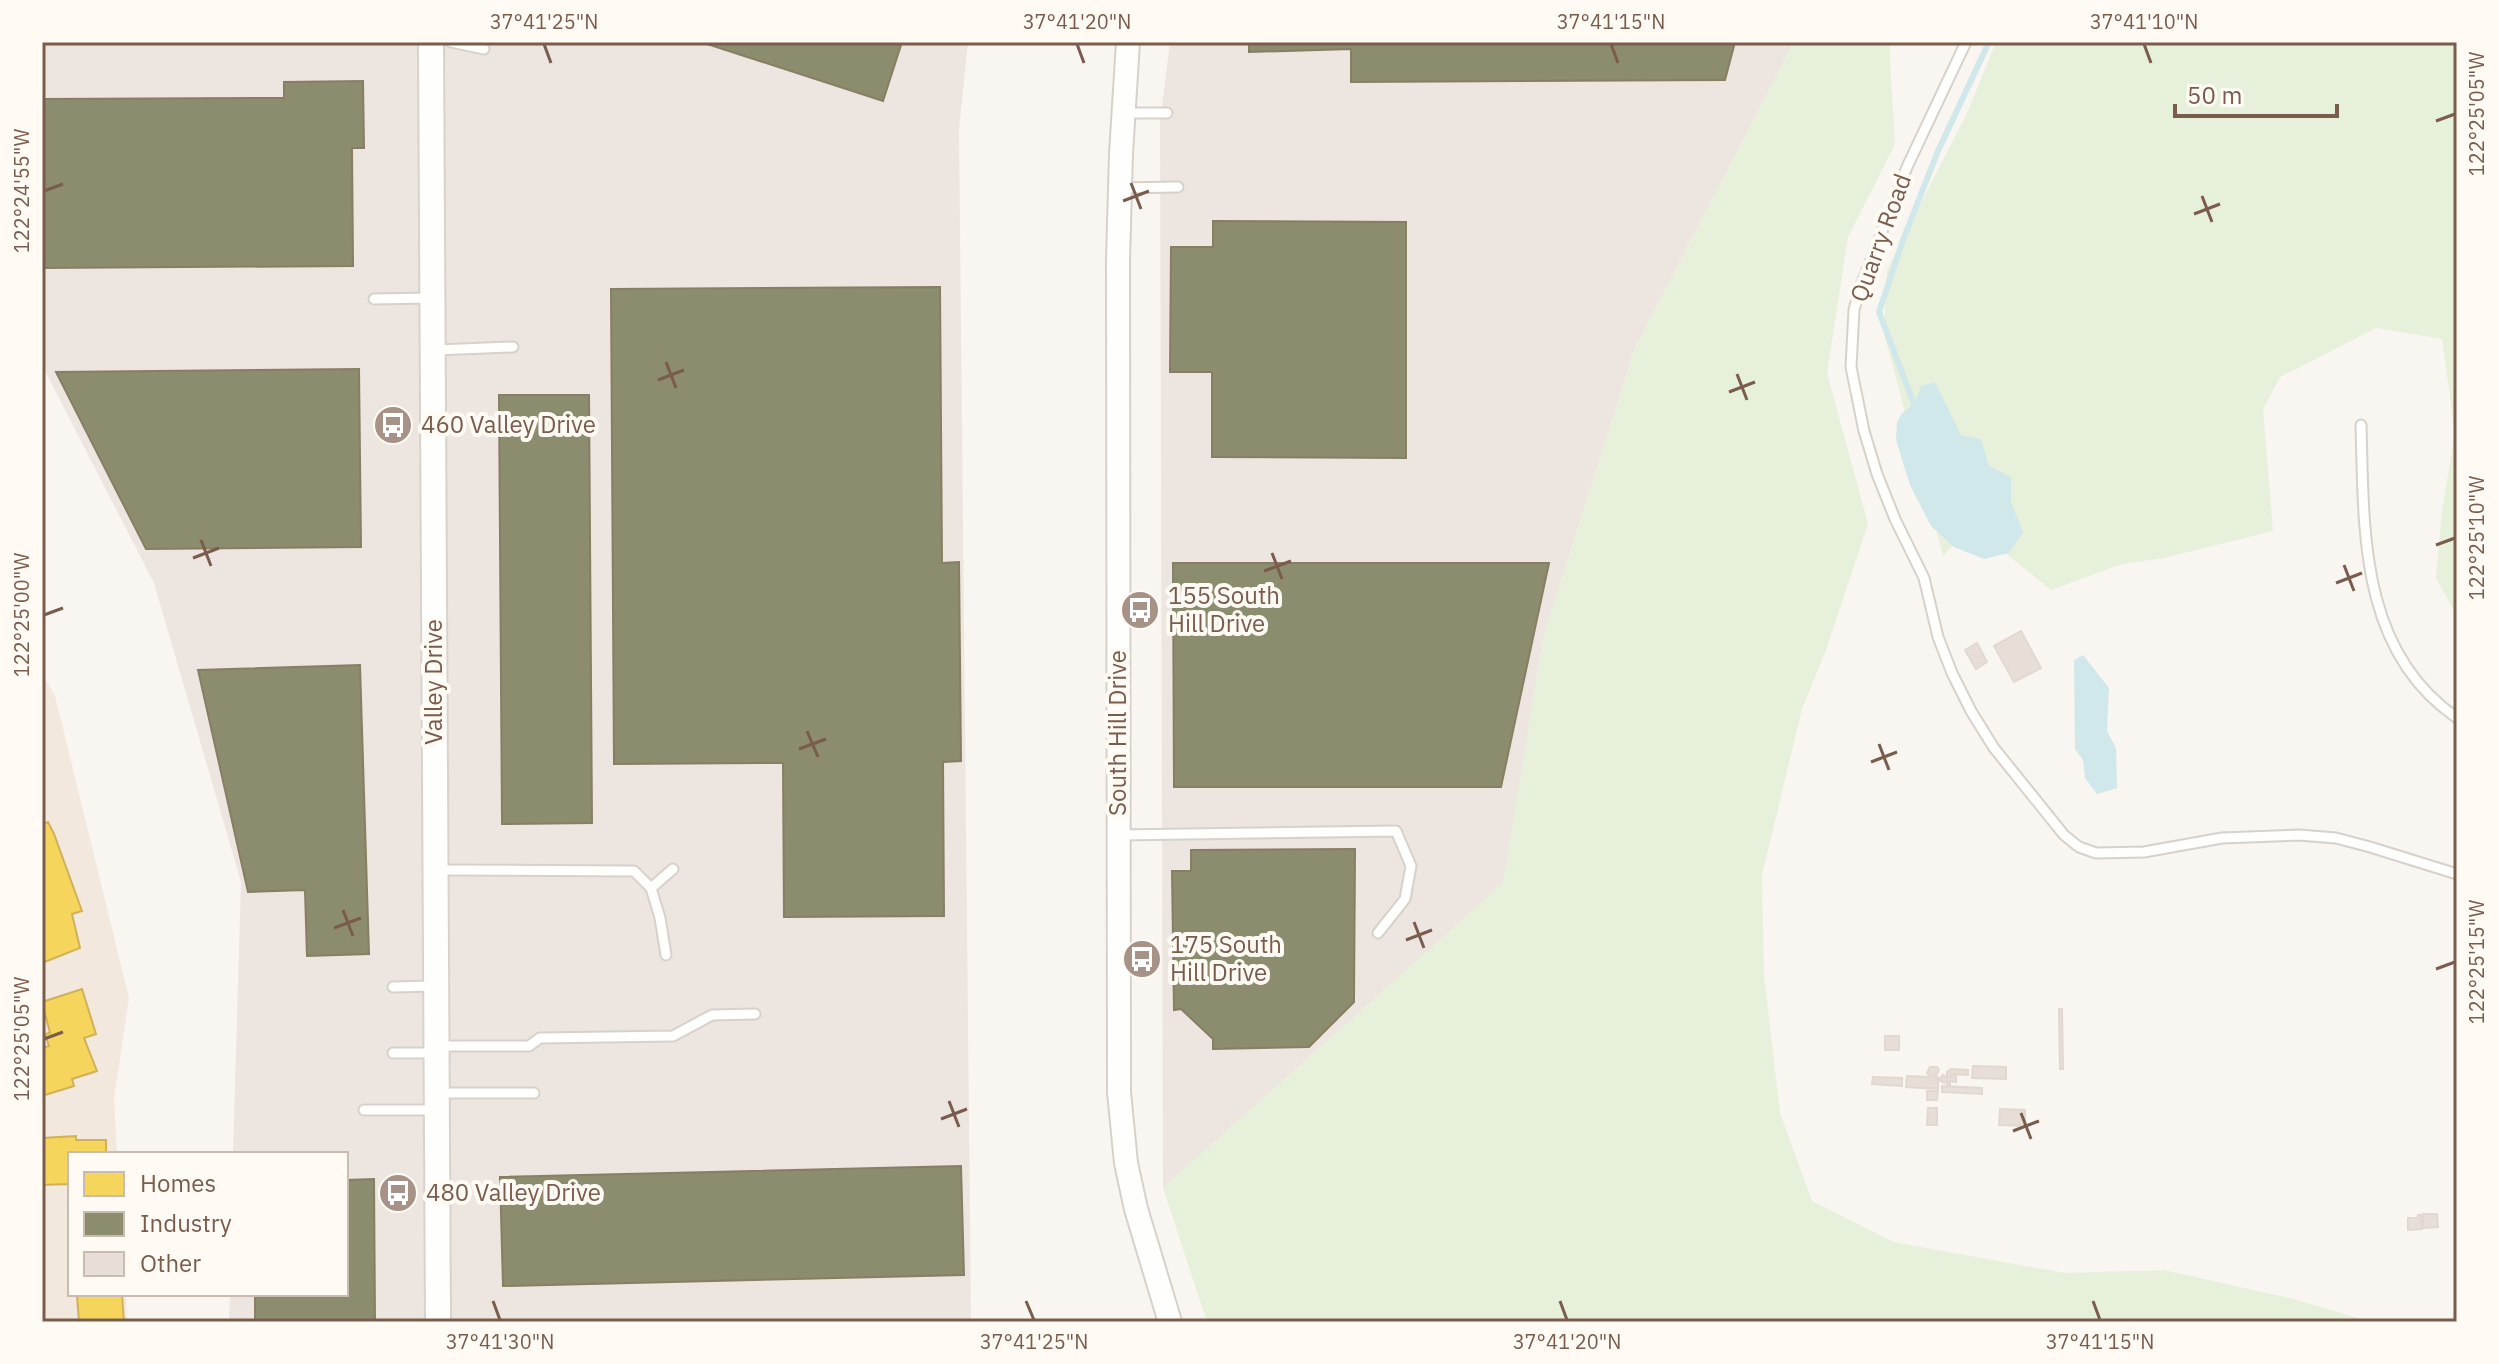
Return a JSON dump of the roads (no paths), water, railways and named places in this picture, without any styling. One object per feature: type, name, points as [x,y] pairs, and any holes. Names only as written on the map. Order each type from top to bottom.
[{"type":"main road","name":"Valley Drive","points":[[431,42],[438,1322]]},
{"type":"street","name":"South Hill Drive","points":[[1128,42],[1119,188],[1118,1069],[1122,1128],[1136,1209],[1170,1322]]},
{"type":"lane","points":[[451,42],[484,49]]},
{"type":"lane","name":"Quarry Road","points":[[1966,42],[1907,167],[1869,265],[1854,310],[1851,367],[1864,431],[1895,519],[1924,578],[1938,637],[1971,711],[1994,748],[2064,835],[2079,847],[2096,853],[2114,855],[2222,838],[2299,835],[2347,841],[2457,874]]},
{"type":"lane","points":[[1123,113],[1167,113]]},
{"type":"lane","points":[[1119,188],[1178,187]]},
{"type":"lane","points":[[374,299],[432,298]]},
{"type":"lane","points":[[432,350],[513,347]]},
{"type":"lane","points":[[2361,425],[2364,537],[2371,586],[2388,633],[2405,663],[2425,689],[2457,718]]},
{"type":"lane","points":[[1118,835],[1396,831],[1411,866],[1405,899],[1378,933]]},
{"type":"lane","points":[[651,888],[673,869]]},
{"type":"lane","points":[[436,870],[634,871],[651,888],[666,955]]},
{"type":"lane","points":[[393,987],[436,985]]},
{"type":"lane","points":[[393,1053],[529,1046],[540,1038],[673,1036],[712,1015],[755,1014]]},
{"type":"lane","points":[[364,1110],[534,1093]]},
{"type":"water","points":[[1935,382],[1961,435],[1981,439],[1989,466],[2011,477],[2011,502],[2023,532],[2009,553],[1984,559],[1954,547],[1931,526],[1910,485],[1896,440],[1897,422],[1902,413],[1914,404],[1921,386]]},
{"type":"water","points":[[2083,655],[2109,688],[2107,731],[2116,748],[2117,788],[2097,794],[2085,778],[2083,760],[2075,749],[2074,660]]},
{"type":"waterway","points":[[1914,404],[1879,312],[1938,151],[1989,42]]},
{"type":"place","name":"460 Valley Drive","points":[[393,425]]},
{"type":"place","name":"155 South Hill Drive","points":[[1140,610]]},
{"type":"place","name":"175 South Hill Drive","points":[[1142,959]]},
{"type":"place","name":"480 Valley Drive","points":[[398,1193]]}]
